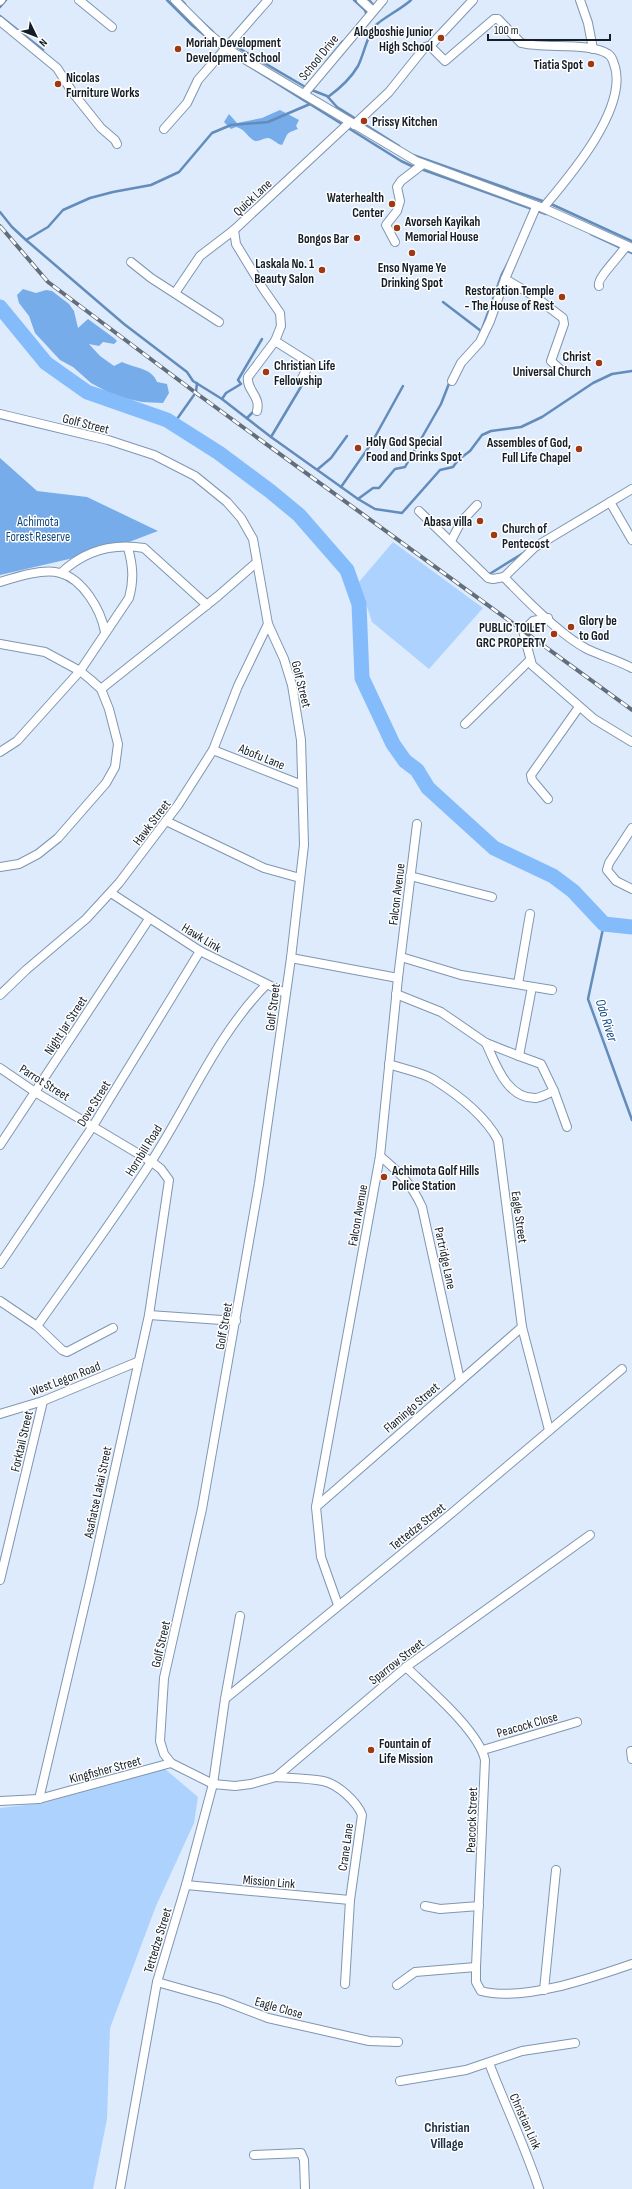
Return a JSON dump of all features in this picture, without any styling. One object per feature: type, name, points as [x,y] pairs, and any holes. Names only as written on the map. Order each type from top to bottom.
[{"type":"street","points":[[79,0],[112,27]]},
{"type":"street","points":[[175,0],[208,33],[226,48],[422,164],[540,207],[629,247],[600,277],[598,286]]},
{"type":"street","points":[[164,129],[187,103],[198,80],[268,0]]},
{"type":"street","points":[[361,0],[373,11]]},
{"type":"street","name":"School Drive","points":[[304,94],[383,0]]},
{"type":"street","name":"Quick Lane","points":[[175,293],[200,256],[234,230],[352,123],[389,92],[425,47],[430,46],[474,0]]},
{"type":"street","points":[[580,0],[588,23],[593,49]]},
{"type":"street","points":[[430,46],[443,60],[448,60],[466,42],[494,19],[498,20],[524,44],[593,49],[607,53],[613,59],[617,79],[611,107],[581,163],[540,207],[505,279],[488,326],[480,342],[461,363],[452,381]]},
{"type":"street","points":[[0,21],[57,68],[101,128],[115,140],[116,144]]},
{"type":"street","points":[[395,242],[386,225],[397,211],[400,201],[397,187],[401,181],[422,164]]},
{"type":"street","points":[[234,230],[236,244],[280,313],[280,326],[275,341],[248,377],[248,382],[258,403],[257,411]]},
{"type":"street","points":[[131,262],[151,278],[219,322]]},
{"type":"street","points":[[505,279],[534,296],[563,318],[564,324],[551,361],[562,372]]},
{"type":"street","points":[[275,341],[310,364],[302,378]]},
{"type":"street","name":"Golf Street","points":[[0,414],[108,440],[154,455],[195,476],[227,502],[241,518],[253,539],[268,624],[284,659],[292,685],[300,740],[304,845],[291,958],[259,1184],[236,1321],[202,1509],[164,1678],[160,1741],[164,1754],[171,1763]]},
{"type":"street","points":[[419,511],[488,578],[493,579],[504,577],[536,547],[632,489]]},
{"type":"street","points":[[610,502],[632,540]]},
{"type":"street","points":[[451,541],[461,522],[477,506]]},
{"type":"street","points":[[0,752],[17,741],[80,671],[129,598],[132,587],[133,569],[128,548]]},
{"type":"street","points":[[61,573],[82,556],[107,549],[143,548],[151,552],[179,581],[206,605]]},
{"type":"street","points":[[101,689],[257,562]]},
{"type":"street","points":[[0,582],[34,573],[61,573],[81,587],[93,601],[103,621],[105,632]]},
{"type":"street","points":[[504,577],[548,618],[587,648],[632,668]]},
{"type":"street","points":[[548,618],[533,621],[523,631],[529,661],[594,720],[632,742]]},
{"type":"street","name":"Hawk Street","points":[[0,995],[26,970],[86,920],[111,893],[166,821],[213,750],[238,686],[268,624]]},
{"type":"street","points":[[0,644],[45,652],[80,671],[101,689],[109,710],[118,744],[115,767],[106,783],[49,846],[19,864],[0,867]]},
{"type":"street","points":[[465,724],[529,661]]},
{"type":"street","points":[[548,799],[532,780],[531,775],[579,707]]},
{"type":"street","name":"Abofu Lane","points":[[213,750],[302,785]]},
{"type":"street","points":[[166,821],[264,868],[300,878]]},
{"type":"street","name":"Falcon Avenue","points":[[338,1605],[321,1557],[316,1507],[380,1156],[400,957],[417,824]]},
{"type":"street","points":[[632,828],[609,863],[607,870],[616,881],[632,889]]},
{"type":"street","points":[[410,876],[492,897]]},
{"type":"street","name":"Hawk Link","points":[[111,893],[200,951],[266,985],[285,993]]},
{"type":"street","points":[[518,984],[530,914]]},
{"type":"street","name":"Night Jar Street","points":[[0,1145],[149,919]]},
{"type":"street","name":"Dove Street","points":[[0,1264],[93,1126],[200,951]]},
{"type":"street","points":[[400,957],[461,975],[552,990]]},
{"type":"street","points":[[291,958],[398,978]]},
{"type":"street","name":"Hornbill Road","points":[[37,1326],[152,1162],[218,1044],[248,1004],[266,985]]},
{"type":"street","points":[[519,1056],[532,987]]},
{"type":"street","points":[[396,994],[441,1012],[486,1043],[541,1064],[554,1091],[568,1127]]},
{"type":"street","points":[[486,1043],[505,1080],[514,1092],[523,1096],[537,1098],[554,1091]]},
{"type":"street","name":"Eagle Street","points":[[389,1064],[432,1079],[475,1111],[490,1126],[498,1140],[522,1327],[549,1430]]},
{"type":"street","name":"Parrot Street","points":[[0,1068],[35,1092],[152,1162],[167,1175],[169,1188]]},
{"type":"street","name":"Partridge Lane","points":[[380,1156],[405,1176],[413,1187],[422,1207],[460,1380]]},
{"type":"street","name":"Asafiatse Lakai Street","points":[[39,1799],[90,1582],[137,1362],[149,1314],[169,1188]]},
{"type":"street","points":[[0,1301],[37,1326],[62,1350],[67,1352],[113,1328]]},
{"type":"street","points":[[149,1314],[236,1321]]},
{"type":"street","name":"Flamingo Street","points":[[316,1507],[522,1327]]},
{"type":"street","name":"West Legon Road","points":[[0,1414],[43,1401],[137,1362]]},
{"type":"street","name":"Tettedze Street","points":[[225,1699],[453,1512],[622,1369]]},
{"type":"street","name":"Forktail Street","points":[[0,1580],[43,1401]]},
{"type":"street","name":"Sparrow Street","points":[[213,1784],[234,1786],[251,1784],[276,1777],[406,1667],[590,1535]]},
{"type":"street","name":"Tettedze Street","points":[[120,2189],[157,1982],[186,1885],[213,1784],[225,1699],[240,1616]]},
{"type":"street","points":[[406,1667],[450,1709],[483,1750]]},
{"type":"street","name":"Peacock Close","points":[[483,1750],[577,1722]]},
{"type":"street","name":"Peacock Street","points":[[483,1750],[485,1760],[476,1982],[481,1991],[492,1994],[544,1990]]},
{"type":"street","points":[[171,1763],[213,1784]]},
{"type":"street","name":"Kingfisher Street","points":[[0,1802],[39,1799],[171,1763]]},
{"type":"street","name":"Crane Lane","points":[[276,1777],[325,1781],[352,1798],[358,1805],[362,1815],[350,1900],[345,1984]]},
{"type":"street","points":[[556,1870],[544,1990],[589,1979],[632,1964]]},
{"type":"street","name":"Mission Link","points":[[186,1885],[350,1900]]},
{"type":"street","points":[[425,1906],[440,1909],[479,1906]]},
{"type":"street","points":[[397,1985],[415,1972],[476,1967]]},
{"type":"street","name":"Eagle Close","points":[[157,1982],[221,2000],[268,2018],[369,2041],[398,2042]]},
{"type":"street","points":[[400,2081],[440,2076],[489,2063],[522,2051],[575,2043]]},
{"type":"street","name":"Christian Link","points":[[489,2063],[508,2114],[528,2156],[539,2189]]},
{"type":"street","points":[[254,2154],[301,2153],[304,2160],[305,2189]]},
{"type":"shaded area","points":[[393,542],[483,608],[429,669],[372,622],[359,582]]},
{"type":"shaded area","points":[[165,1769],[198,1797],[194,1823],[156,1906],[110,2028],[107,2119],[93,2189],[0,2189],[0,1808],[43,1803]]},
{"type":"green space","points":[[280,110],[299,120],[296,126],[298,129],[286,136],[282,145],[268,138],[257,141],[253,140],[241,129],[236,127],[231,129],[224,122],[229,114],[237,123],[262,118]]},
{"type":"green space","points":[[23,289],[36,293],[46,290],[52,291],[69,304],[74,311],[78,328],[88,319],[114,338],[117,341],[114,344],[103,342],[99,346],[89,344],[100,356],[114,366],[122,362],[147,371],[155,377],[157,382],[167,384],[169,393],[163,403],[142,402],[115,396],[91,383],[73,367],[60,360],[35,333],[29,316],[19,303],[17,295]]},
{"type":"green space","name":"Achimota Forest Reserve","points":[[0,458],[37,491],[87,497],[158,531],[108,550],[0,575]]},
{"type":"waterway","points":[[0,7],[6,0]]},
{"type":"waterway","points":[[167,0],[192,25],[214,43]]},
{"type":"waterway","points":[[181,0],[185,4]]},
{"type":"waterway","points":[[354,0],[365,10],[367,16]]},
{"type":"waterway","points":[[369,0],[375,7]]},
{"type":"waterway","points":[[328,97],[352,75],[358,66],[369,36],[376,24],[411,0]]},
{"type":"waterway","points":[[0,16],[43,50]]},
{"type":"waterway","points":[[201,21],[213,32]]},
{"type":"waterway","points":[[218,37],[228,42]]},
{"type":"waterway","points":[[325,63],[343,41]]},
{"type":"waterway","points":[[237,47],[307,88]]},
{"type":"waterway","points":[[241,61],[401,161],[416,168]]},
{"type":"waterway","points":[[309,89],[327,96],[337,107],[399,146]]},
{"type":"waterway","points":[[26,240],[48,227],[63,210],[90,198],[151,185],[179,172],[212,133],[231,125],[268,122],[310,104]]},
{"type":"waterway","points":[[413,155],[551,204],[632,241]]},
{"type":"waterway","points":[[421,169],[546,214]]},
{"type":"waterway","points":[[0,212],[12,227],[26,240],[124,324],[187,372],[193,381],[222,399],[271,437],[358,499],[375,509],[402,513],[440,470],[453,467],[458,460],[470,451],[482,435],[491,431],[521,427],[542,417],[593,383],[612,374],[632,371]]},
{"type":"waterway","points":[[591,234],[632,253]]},
{"type":"waterway","points":[[481,332],[502,274],[510,259]]},
{"type":"waterway","points":[[443,302],[481,331]]},
{"type":"waterway","points":[[0,307],[46,363],[87,392],[167,420],[219,453],[270,491],[299,515],[347,570],[359,604],[362,678],[393,744],[405,761],[417,770],[428,788],[494,848],[553,876],[573,891],[604,924],[632,927]]},
{"type":"waterway","points":[[222,399],[226,393],[241,384],[238,380],[262,339]]},
{"type":"waterway","points":[[271,437],[305,380]]},
{"type":"waterway","points":[[358,499],[373,488],[379,488],[395,469],[405,467],[441,404],[450,381]]},
{"type":"waterway","points":[[196,392],[197,383]]},
{"type":"waterway","points":[[341,487],[371,444],[403,386]]},
{"type":"waterway","points":[[167,420],[177,419],[194,395]]},
{"type":"waterway","points":[[247,418],[254,411]]},
{"type":"waterway","points":[[318,469],[331,458],[347,436]]},
{"type":"waterway","points":[[488,575],[525,552]]},
{"type":"waterway","name":"Odo River","points":[[604,924],[588,999],[632,1120]]},
{"type":"railway","points":[[0,226],[48,282],[196,393],[632,710]]},
{"type":"place","name":"Alogboshie Junior High School","points":[[441,38]]},
{"type":"place","name":"Moriah Development Development School","points":[[178,49]]},
{"type":"place","name":"Tiatia Spot","points":[[591,64]]},
{"type":"place","name":"Nicolas Furniture Works","points":[[58,84]]},
{"type":"place","name":"Prissy Kitchen","points":[[364,121]]},
{"type":"place","name":"Waterhealth Center","points":[[392,204]]},
{"type":"place","name":"Avorseh Kayikah Memorial House","points":[[397,228]]},
{"type":"place","name":"Bongos Bar","points":[[357,238]]},
{"type":"place","name":"Enso Nyame Ye Drinking Spot","points":[[412,253]]},
{"type":"place","name":"Laskala No. 1 Beauty Salon","points":[[322,270]]},
{"type":"place","name":"Restoration Temple - The House of Rest","points":[[562,297]]},
{"type":"place","name":"Christ Universal Church","points":[[599,363]]},
{"type":"place","name":"Christian Life Fellowship","points":[[266,372]]},
{"type":"place","name":"Holy God Special Food and Drinks Spot","points":[[358,448]]},
{"type":"place","name":"Assembles of God, Full Life Chapel","points":[[579,449]]},
{"type":"place","name":"Abasa villa","points":[[480,521]]},
{"type":"place","name":"Church of Pentecost","points":[[494,535]]},
{"type":"place","name":"Glory be to God","points":[[571,627]]},
{"type":"place","name":"PUBLIC TOILET GRC PROPERTY","points":[[554,634]]},
{"type":"place","name":"Achimota Golf Hills Police Station","points":[[384,1177]]},
{"type":"place","name":"Fountain of Life Mission","points":[[371,1750]]},
{"type":"district","name":"Christian Village","points":[[447,2136]]}]
